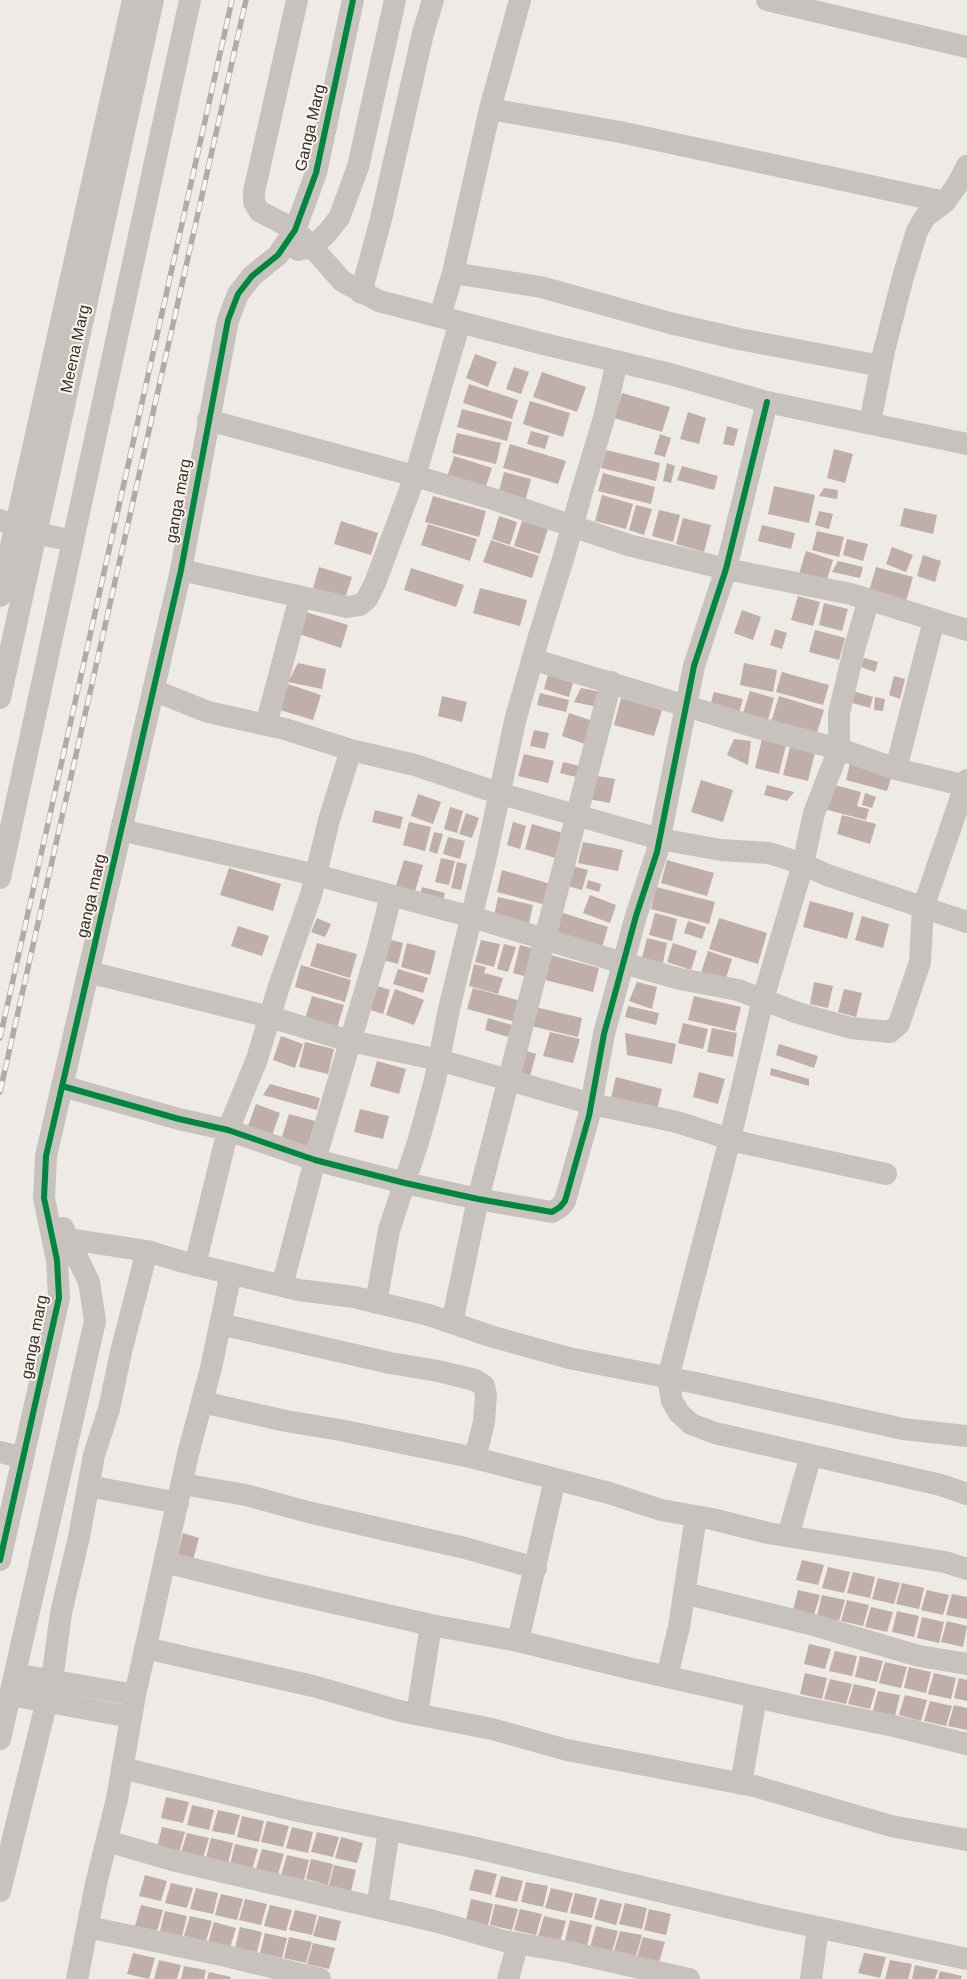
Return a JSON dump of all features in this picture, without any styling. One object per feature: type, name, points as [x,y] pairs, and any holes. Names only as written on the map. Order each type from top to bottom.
[{"type":"street","points":[[0,596],[133,0]]},
{"type":"street","name":"Meena Marg","points":[[0,698],[17,526],[153,0]]},
{"type":"street","points":[[0,878],[190,0]]},
{"type":"street","points":[[297,0],[254,202],[259,211],[295,230],[312,246],[342,281],[361,293],[379,301],[670,374],[767,402],[967,444]]},
{"type":"street","name":"Ganga Marg","points":[[278,255],[295,230],[316,173],[353,0]]},
{"type":"street","points":[[278,255],[312,246],[327,233],[339,218],[358,167],[395,0]]},
{"type":"street","points":[[361,293],[381,220],[421,42],[433,0]]},
{"type":"street","points":[[180,570],[347,608],[360,605],[367,599],[375,583],[415,476],[450,319],[453,273],[490,109],[520,0]]},
{"type":"street","points":[[767,0],[967,47]]},
{"type":"street","points":[[490,109],[620,132],[945,202]]},
{"type":"street","points":[[870,423],[902,277],[917,231],[925,217],[945,202],[967,166]]},
{"type":"street","name":"ganga marg","points":[[0,1739],[95,1320],[89,1282],[61,1240],[44,1198],[46,1156],[180,570],[228,320],[238,294],[252,276],[278,255]]},
{"type":"street","points":[[453,273],[541,287],[696,329],[881,366]]},
{"type":"street","points":[[376,1303],[389,1230],[421,1130],[439,1060],[515,721],[604,418],[617,362]]},
{"type":"street","points":[[62,1086],[179,1119],[228,1130],[315,1160],[405,1183],[478,1199],[552,1212],[560,1207],[565,1201],[592,1104],[604,1034],[660,839],[694,666],[726,569],[767,402]]},
{"type":"street","points":[[208,420],[415,476],[572,525],[628,545],[726,569],[797,582],[869,600],[967,630]]},
{"type":"street","points":[[17,526],[73,541]]},
{"type":"street","points":[[266,725],[300,597]]},
{"type":"street","points":[[869,600],[854,650],[839,713],[838,749],[814,813],[803,864],[763,999],[730,1139],[668,1378],[672,1400],[679,1413],[691,1424],[715,1433],[941,1485],[967,1494]]},
{"type":"street","points":[[896,769],[934,620]]},
{"type":"street","points":[[121,830],[316,875],[472,916],[545,940],[680,979],[738,990],[798,1013],[851,1028],[890,1032],[899,1024],[920,962],[923,908],[967,784],[896,769],[838,749],[755,727],[532,658]]},
{"type":"street","points":[[452,1323],[478,1199],[611,682]]},
{"type":"street","points":[[153,690],[208,712],[285,729],[351,750],[415,765],[498,793],[660,839],[721,850],[769,853],[803,864],[826,876],[967,922]]},
{"type":"street","points":[[195,1265],[228,1130],[257,1059],[311,895],[329,820],[351,750]]},
{"type":"street","points":[[282,1286],[315,1160],[377,951],[391,896]]},
{"type":"street","points":[[88,972],[270,1017],[350,1041],[439,1060],[592,1104],[677,1122],[730,1139],[886,1174]]},
{"type":"street","points":[[61,1240],[147,1251],[195,1265],[282,1286],[376,1303],[429,1315],[490,1336],[569,1358],[855,1417],[903,1429],[967,1436]]},
{"type":"street","name":"ganga marg","points":[[0,1560],[59,1298],[57,1260],[61,1240]]},
{"type":"street","points":[[0,1891],[52,1680],[61,1613],[94,1455],[109,1410],[121,1352],[147,1251]]},
{"type":"street","points":[[77,1979],[117,1799],[145,1648],[231,1273]]},
{"type":"street","points":[[220,1324],[390,1363],[438,1371],[475,1380],[484,1386],[486,1394],[484,1422],[475,1458]]},
{"type":"street","points":[[202,1402],[286,1421],[340,1430],[475,1458],[661,1510],[788,1536],[945,1562],[967,1569]]},
{"type":"street","points":[[0,1452],[23,1458]]},
{"type":"street","points":[[788,1536],[811,1455]]},
{"type":"street","points":[[518,1640],[555,1479]]},
{"type":"street","points":[[89,1486],[180,1494],[246,1495],[308,1512],[464,1548],[536,1568]]},
{"type":"street","points":[[667,1676],[679,1627],[696,1516]]},
{"type":"street","points":[[164,1562],[431,1624],[518,1640],[756,1697],[894,1726],[967,1744]]},
{"type":"street","points":[[684,1593],[810,1624],[919,1656],[967,1664]]},
{"type":"street","points":[[417,1714],[431,1624]]},
{"type":"street","points":[[145,1648],[313,1686],[417,1714],[492,1729],[567,1750],[740,1784],[891,1826],[967,1840]]},
{"type":"street","points":[[15,1674],[135,1695]]},
{"type":"street","points":[[10,1695],[131,1717]]},
{"type":"street","points":[[740,1784],[756,1697]]},
{"type":"street","points":[[122,1768],[294,1810],[472,1847],[818,1928],[967,1959]]},
{"type":"street","points":[[377,1908],[389,1831]]},
{"type":"street","points":[[107,1840],[172,1860],[518,1943],[569,1952],[684,1978]]},
{"type":"street","points":[[88,1926],[320,1979]]},
{"type":"street","points":[[811,1979],[818,1928]]},
{"type":"street","points":[[508,1979],[518,1943]]},
{"type":"building","points":[[475,354],[497,362],[488,387],[466,378]]},
{"type":"building","points":[[514,367],[529,372],[521,394],[506,389]]},
{"type":"building","points":[[542,372],[586,387],[577,412],[533,397]]},
{"type":"building","points":[[469,384],[518,400],[512,419],[463,403]]},
{"type":"building","points":[[622,393],[670,407],[662,432],[614,418]]},
{"type":"building","points":[[530,401],[570,413],[563,437],[523,424]]},
{"type":"building","points":[[462,409],[512,422],[507,441],[457,427]]},
{"type":"building","points":[[688,412],[706,418],[699,444],[680,439]]},
{"type":"building","points":[[727,426],[738,429],[734,446],[723,444]]},
{"type":"building","points":[[531,431],[549,436],[545,449],[527,444]]},
{"type":"building","points":[[457,433],[501,443],[496,464],[452,453]]},
{"type":"building","points":[[660,434],[671,438],[665,457],[654,454]]},
{"type":"building","points":[[510,444],[566,461],[558,484],[503,468]]},
{"type":"building","points":[[834,449],[853,454],[845,483],[827,478]]},
{"type":"building","points":[[606,450],[660,463],[656,481],[601,468]]},
{"type":"building","points":[[454,456],[492,468],[485,489],[447,477]]},
{"type":"building","points":[[667,463],[675,466],[671,483],[663,481]]},
{"type":"building","points":[[682,466],[718,476],[714,490],[677,480]]},
{"type":"building","points":[[504,472],[531,479],[525,502],[498,495]]},
{"type":"building","points":[[603,473],[655,487],[651,504],[598,491]]},
{"type":"building","points":[[774,486],[815,495],[809,523],[768,514]]},
{"type":"building","points":[[824,488],[838,490],[837,499],[819,496]]},
{"type":"building","points":[[602,495],[633,504],[626,529],[595,521]]},
{"type":"building","points":[[433,496],[486,511],[479,537],[425,522]]},
{"type":"building","points":[[636,505],[652,509],[644,535],[629,530]]},
{"type":"building","points":[[904,508],[937,515],[933,534],[900,526]]},
{"type":"building","points":[[659,510],[680,515],[673,542],[652,536]]},
{"type":"building","points":[[819,511],[833,514],[829,529],[815,525]]},
{"type":"building","points":[[499,516],[517,522],[510,545],[492,539]]},
{"type":"building","points":[[683,518],[711,525],[704,552],[676,544]]},
{"type":"building","points":[[341,521],[378,533],[371,555],[334,544]]},
{"type":"building","points":[[522,521],[548,529],[540,554],[514,546]]},
{"type":"building","points":[[428,524],[477,539],[470,561],[421,545]]},
{"type":"building","points":[[762,525],[795,533],[791,549],[758,541]]},
{"type":"building","points":[[817,531],[844,537],[839,557],[812,550]]},
{"type":"building","points":[[847,539],[868,544],[863,561],[843,555]]},
{"type":"building","points":[[491,540],[539,556],[532,578],[483,562]]},
{"type":"building","points":[[892,547],[913,555],[906,572],[886,564]]},
{"type":"building","points":[[806,551],[833,560],[825,586],[798,577]]},
{"type":"building","points":[[923,555],[941,561],[935,582],[917,576]]},
{"type":"building","points":[[838,561],[863,567],[860,578],[832,572]]},
{"type":"building","points":[[319,567],[352,577],[345,598],[313,588]]},
{"type":"building","points":[[876,567],[913,577],[905,605],[868,595]]},
{"type":"building","points":[[411,568],[464,585],[456,607],[404,590]]},
{"type":"building","points":[[480,588],[527,600],[520,626],[473,613]]},
{"type":"building","points":[[798,596],[820,602],[813,626],[791,620]]},
{"type":"building","points":[[824,603],[848,609],[842,631],[819,625]]},
{"type":"building","points":[[742,610],[761,617],[753,640],[734,633]]},
{"type":"building","points":[[306,612],[348,625],[341,648],[299,634]]},
{"type":"building","points":[[775,629],[787,633],[782,649],[770,645]]},
{"type":"building","points":[[815,630],[845,638],[839,660],[809,652]]},
{"type":"building","points":[[864,658],[878,662],[875,672],[861,667]]},
{"type":"building","points":[[298,663],[326,669],[322,689],[288,682]]},
{"type":"building","points":[[744,663],[777,670],[773,692],[740,685]]},
{"type":"building","points":[[782,672],[829,685],[823,705],[776,692]]},
{"type":"building","points":[[548,675],[573,683],[569,697],[544,689]]},
{"type":"building","points":[[894,676],[905,679],[900,699],[889,695]]},
{"type":"building","points":[[285,683],[321,695],[313,720],[277,709]]},
{"type":"building","points":[[581,688],[601,692],[598,707],[574,702]]},
{"type":"building","points":[[750,691],[774,698],[768,720],[743,713]]},
{"type":"building","points":[[853,691],[873,697],[870,708],[849,702]]},
{"type":"building","points":[[714,692],[743,699],[738,716],[709,709]]},
{"type":"building","points":[[540,693],[569,700],[566,712],[537,705]]},
{"type":"building","points":[[442,696],[467,702],[462,722],[438,716]]},
{"type":"building","points":[[779,696],[824,710],[816,736],[771,722]]},
{"type":"building","points":[[875,697],[885,699],[883,711],[874,710]]},
{"type":"building","points":[[621,698],[662,710],[654,736],[614,725]]},
{"type":"building","points":[[569,713],[596,722],[588,745],[562,736]]},
{"type":"building","points":[[534,730],[549,733],[545,749],[530,746]]},
{"type":"building","points":[[734,739],[751,741],[748,765],[727,755]]},
{"type":"building","points":[[762,739],[786,745],[779,774],[755,768]]},
{"type":"building","points":[[790,747],[815,753],[808,781],[783,775]]},
{"type":"building","points":[[524,754],[554,761],[548,783],[518,776]]},
{"type":"building","points":[[563,762],[579,766],[576,777],[560,773]]},
{"type":"building","points":[[850,763],[892,775],[887,791],[846,780]]},
{"type":"building","points":[[592,775],[615,779],[610,803],[588,799]]},
{"type":"building","points":[[701,780],[733,790],[723,822],[691,812]]},
{"type":"building","points":[[831,784],[861,792],[857,806],[869,809],[866,820],[824,809]]},
{"type":"building","points":[[767,785],[794,792],[787,801],[764,795]]},
{"type":"building","points":[[865,793],[876,797],[872,808],[862,805]]},
{"type":"building","points":[[418,794],[441,802],[433,824],[411,816]]},
{"type":"building","points":[[450,807],[463,811],[457,833],[444,829]]},
{"type":"building","points":[[375,810],[403,817],[400,829],[372,822]]},
{"type":"building","points":[[466,813],[479,818],[472,838],[459,834]]},
{"type":"building","points":[[842,815],[876,824],[870,844],[837,834]]},
{"type":"building","points":[[409,822],[431,827],[425,851],[403,845]]},
{"type":"building","points":[[513,822],[526,826],[520,849],[507,845]]},
{"type":"building","points":[[532,824],[563,833],[556,858],[525,849]]},
{"type":"building","points":[[434,832],[443,834],[437,854],[429,851]]},
{"type":"building","points":[[448,837],[465,841],[460,859],[443,854]]},
{"type":"building","points":[[583,842],[623,850],[618,871],[578,863]]},
{"type":"building","points":[[441,858],[455,861],[449,885],[435,882]]},
{"type":"building","points":[[404,860],[423,865],[413,898],[394,892]]},
{"type":"building","points":[[667,860],[714,873],[707,896],[661,883]]},
{"type":"building","points":[[457,862],[467,864],[461,890],[451,888]]},
{"type":"building","points":[[573,866],[588,870],[582,890],[567,886]]},
{"type":"building","points":[[229,868],[281,884],[273,911],[220,895]]},
{"type":"building","points":[[502,870],[551,884],[546,905],[497,892]]},
{"type":"building","points":[[588,880],[601,884],[599,892],[586,888]]},
{"type":"building","points":[[422,887],[445,893],[442,905],[419,899]]},
{"type":"building","points":[[656,887],[715,902],[709,924],[651,909]]},
{"type":"building","points":[[590,895],[616,905],[610,923],[583,913]]},
{"type":"building","points":[[498,897],[533,905],[528,928],[493,921]]},
{"type":"building","points":[[810,901],[854,913],[847,939],[803,927]]},
{"type":"building","points":[[560,912],[608,927],[601,951],[553,936]]},
{"type":"building","points":[[655,913],[677,919],[672,941],[649,935]]},
{"type":"building","points":[[862,916],[889,924],[883,948],[855,940]]},
{"type":"building","points":[[317,918],[331,924],[325,937],[311,932]]},
{"type":"building","points":[[719,918],[767,933],[758,964],[709,949]]},
{"type":"building","points":[[688,921],[706,927],[702,939],[684,933]]},
{"type":"building","points":[[238,926],[269,936],[262,956],[231,946]]},
{"type":"building","points":[[383,938],[403,943],[398,964],[378,959]]},
{"type":"building","points":[[647,938],[667,943],[663,963],[642,958]]},
{"type":"building","points":[[481,940],[500,944],[494,967],[475,962]]},
{"type":"building","points":[[317,943],[357,954],[350,978],[310,966]]},
{"type":"building","points":[[407,943],[436,951],[430,975],[401,967]]},
{"type":"building","points":[[673,943],[697,951],[691,970],[667,962]]},
{"type":"building","points":[[504,944],[516,947],[508,972],[497,969]]},
{"type":"building","points":[[520,945],[535,949],[528,977],[513,973]]},
{"type":"building","points":[[708,951],[732,959],[725,981],[701,973]]},
{"type":"building","points":[[547,954],[599,968],[593,992],[541,979]]},
{"type":"building","points":[[474,964],[486,967],[484,973],[503,978],[498,994],[469,986]]},
{"type":"building","points":[[301,965],[351,980],[345,1002],[295,987]]},
{"type":"building","points":[[398,969],[428,978],[423,993],[393,984]]},
{"type":"building","points":[[637,982],[657,987],[652,1009],[629,1001]]},
{"type":"building","points":[[814,982],[833,986],[828,1008],[810,1004]]},
{"type":"building","points":[[371,984],[390,990],[383,1014],[364,1008]]},
{"type":"building","points":[[473,988],[521,1001],[516,1022],[467,1009]]},
{"type":"building","points":[[395,989],[424,1000],[414,1025],[386,1015]]},
{"type":"building","points":[[844,989],[862,993],[856,1017],[838,1012]]},
{"type":"building","points":[[312,996],[344,1005],[337,1028],[305,1019]]},
{"type":"building","points":[[694,996],[741,1007],[735,1031],[688,1020]]},
{"type":"building","points":[[628,1006],[659,1013],[656,1025],[625,1017]]},
{"type":"building","points":[[535,1007],[582,1018],[578,1037],[531,1026]]},
{"type":"building","points":[[488,1018],[512,1025],[508,1037],[485,1030]]},
{"type":"building","points":[[683,1023],[708,1029],[703,1049],[678,1043]]},
{"type":"building","points":[[712,1028],[737,1033],[733,1057],[707,1052]]},
{"type":"building","points":[[550,1032],[580,1039],[573,1063],[543,1056]]},
{"type":"building","points":[[625,1033],[676,1044],[672,1064],[627,1055]]},
{"type":"building","points":[[281,1036],[303,1044],[295,1068],[273,1060]]},
{"type":"building","points":[[305,1042],[334,1049],[328,1074],[299,1067]]},
{"type":"building","points":[[779,1044],[818,1056],[814,1068],[776,1055]]},
{"type":"building","points":[[520,1049],[536,1054],[529,1080],[512,1075]]},
{"type":"building","points":[[377,1061],[406,1069],[399,1094],[370,1086]]},
{"type":"building","points":[[771,1068],[809,1079],[809,1086],[770,1075]]},
{"type":"building","points":[[699,1072],[725,1079],[718,1104],[693,1097]]},
{"type":"building","points":[[616,1077],[662,1089],[656,1114],[610,1102]]},
{"type":"building","points":[[270,1084],[320,1098],[317,1110],[263,1095]]},
{"type":"building","points":[[256,1104],[280,1113],[271,1138],[247,1129]]},
{"type":"building","points":[[360,1109],[389,1116],[383,1139],[354,1132]]},
{"type":"building","points":[[289,1114],[315,1121],[307,1148],[281,1140]]},
{"type":"building","points":[[183,1533],[199,1538],[192,1564],[176,1560]]},
{"type":"building","points":[[802,1560],[824,1565],[818,1585],[796,1580]]},
{"type":"building","points":[[828,1567],[850,1572],[844,1593],[822,1588]]},
{"type":"building","points":[[853,1572],[875,1577],[870,1598],[847,1593]]},
{"type":"building","points":[[878,1578],[900,1583],[894,1604],[872,1599]]},
{"type":"building","points":[[902,1583],[924,1588],[919,1609],[896,1604]]},
{"type":"building","points":[[798,1590],[820,1595],[814,1615],[793,1610]]},
{"type":"building","points":[[927,1590],[949,1595],[943,1615],[921,1610]]},
{"type":"building","points":[[952,1594],[967,1597],[967,1619],[946,1615]]},
{"type":"building","points":[[822,1595],[845,1600],[839,1621],[817,1616]]},
{"type":"building","points":[[847,1600],[869,1605],[863,1626],[841,1621]]},
{"type":"building","points":[[871,1607],[893,1612],[887,1632],[865,1627]]},
{"type":"building","points":[[897,1611],[919,1616],[914,1637],[892,1632]]},
{"type":"building","points":[[922,1617],[944,1622],[939,1643],[917,1638]]},
{"type":"building","points":[[947,1621],[967,1626],[963,1647],[941,1642]]},
{"type":"building","points":[[809,1644],[831,1649],[825,1669],[804,1664]]},
{"type":"building","points":[[835,1651],[857,1656],[852,1676],[829,1671]]},
{"type":"building","points":[[860,1656],[883,1661],[877,1682],[855,1677]]},
{"type":"building","points":[[885,1662],[907,1667],[901,1688],[879,1683]]},
{"type":"building","points":[[909,1667],[931,1672],[926,1693],[904,1688]]},
{"type":"building","points":[[805,1673],[827,1678],[822,1699],[800,1694]]},
{"type":"building","points":[[934,1673],[956,1678],[951,1699],[928,1694]]},
{"type":"building","points":[[959,1678],[967,1680],[967,1701],[954,1698]]},
{"type":"building","points":[[830,1679],[852,1684],[846,1704],[824,1699]]},
{"type":"building","points":[[854,1684],[876,1689],[870,1709],[848,1704]]},
{"type":"building","points":[[878,1691],[900,1695],[895,1716],[873,1711]]},
{"type":"building","points":[[905,1695],[927,1700],[921,1721],[899,1715]]},
{"type":"building","points":[[930,1701],[952,1706],[946,1726],[924,1721]]},
{"type":"building","points":[[954,1705],[967,1708],[967,1730],[948,1726]]},
{"type":"building","points":[[166,1797],[189,1802],[183,1823],[161,1818]]},
{"type":"building","points":[[192,1805],[214,1810],[209,1830],[187,1825]]},
{"type":"building","points":[[218,1810],[240,1815],[234,1835],[212,1831]]},
{"type":"building","points":[[242,1816],[264,1821],[259,1842],[237,1837]]},
{"type":"building","points":[[267,1821],[289,1826],[283,1847],[261,1842]]},
{"type":"building","points":[[162,1827],[185,1832],[179,1853],[157,1848]]},
{"type":"building","points":[[292,1827],[313,1832],[308,1853],[286,1848]]},
{"type":"building","points":[[317,1832],[339,1837],[333,1857],[311,1852]]},
{"type":"building","points":[[187,1833],[209,1838],[203,1858],[181,1853]]},
{"type":"building","points":[[341,1837],[363,1843],[357,1863],[335,1858]]},
{"type":"building","points":[[211,1838],[233,1843],[228,1863],[206,1858]]},
{"type":"building","points":[[235,1844],[258,1849],[252,1870],[230,1865]]},
{"type":"building","points":[[262,1849],[284,1854],[278,1874],[256,1869]]},
{"type":"building","points":[[287,1855],[309,1860],[304,1880],[281,1875]]},
{"type":"building","points":[[311,1859],[333,1864],[328,1885],[306,1879]]},
{"type":"building","points":[[334,1865],[356,1870],[351,1891],[329,1886]]},
{"type":"building","points":[[475,1869],[497,1874],[491,1895],[469,1890]]},
{"type":"building","points":[[145,1875],[167,1881],[161,1901],[139,1896]]},
{"type":"building","points":[[501,1876],[523,1881],[517,1902],[495,1897]]},
{"type":"building","points":[[526,1882],[548,1886],[543,1907],[521,1902]]},
{"type":"building","points":[[171,1883],[193,1888],[187,1908],[165,1903]]},
{"type":"building","points":[[196,1888],[218,1893],[213,1914],[190,1909]]},
{"type":"building","points":[[551,1888],[573,1893],[567,1913],[545,1908]]},
{"type":"building","points":[[575,1893],[597,1898],[592,1918],[570,1913]]},
{"type":"building","points":[[221,1894],[243,1899],[237,1920],[215,1915]]},
{"type":"building","points":[[245,1899],[267,1904],[261,1925],[239,1920]]},
{"type":"building","points":[[471,1899],[493,1904],[488,1925],[466,1920]]},
{"type":"building","points":[[600,1899],[622,1904],[616,1925],[594,1919]]},
{"type":"building","points":[[625,1903],[647,1908],[642,1929],[619,1924]]},
{"type":"building","points":[[495,1904],[518,1909],[512,1930],[490,1925]]},
{"type":"building","points":[[141,1905],[163,1910],[157,1931],[135,1926]]},
{"type":"building","points":[[270,1905],[292,1910],[286,1931],[264,1926]]},
{"type":"building","points":[[520,1909],[542,1914],[536,1935],[514,1930]]},
{"type":"building","points":[[649,1909],[671,1914],[666,1935],[644,1930]]},
{"type":"building","points":[[295,1910],[317,1915],[312,1935],[289,1930]]},
{"type":"building","points":[[165,1911],[187,1916],[182,1936],[160,1931]]},
{"type":"building","points":[[190,1916],[212,1921],[206,1941],[184,1936]]},
{"type":"building","points":[[319,1916],[341,1921],[336,1941],[313,1936]]},
{"type":"building","points":[[544,1916],[566,1921],[560,1942],[538,1937]]},
{"type":"building","points":[[570,1920],[592,1925],[587,1946],[565,1941]]},
{"type":"building","points":[[214,1922],[236,1928],[230,1948],[208,1943]]},
{"type":"building","points":[[596,1926],[618,1931],[612,1952],[590,1947]]},
{"type":"building","points":[[240,1927],[262,1932],[257,1952],[235,1948]]},
{"type":"building","points":[[620,1931],[642,1935],[636,1956],[614,1951]]},
{"type":"building","points":[[265,1933],[287,1938],[282,1958],[260,1953]]},
{"type":"building","points":[[289,1937],[312,1942],[306,1963],[284,1958]]},
{"type":"building","points":[[643,1937],[665,1942],[659,1962],[637,1957]]},
{"type":"building","points":[[313,1943],[335,1948],[329,1969],[307,1964]]},
{"type":"building","points":[[133,1953],[155,1958],[149,1979],[127,1974]]},
{"type":"building","points":[[864,1953],[886,1957],[880,1978],[858,1973]]},
{"type":"building","points":[[159,1960],[181,1965],[177,1979],[154,1979]]},
{"type":"building","points":[[890,1960],[912,1964],[908,1979],[885,1979]]},
{"type":"building","points":[[915,1965],[938,1970],[935,1979],[912,1979]]},
{"type":"building","points":[[184,1966],[206,1970],[204,1979],[181,1979]]},
{"type":"building","points":[[940,1971],[962,1976],[961,1979],[938,1979]]},
{"type":"building","points":[[209,1972],[231,1977],[230,1979],[207,1979]]},
{"type":"railway","points":[[0,1038],[232,0]]},
{"type":"railway","points":[[0,1092],[246,0]]},
{"type":"cycle path","points":[[0,1560],[59,1298],[57,1260],[44,1198],[46,1156],[181,570],[228,320],[238,294],[252,276],[278,255],[295,230],[316,173],[353,0]]},
{"type":"cycle path","points":[[62,1086],[179,1119],[228,1130],[315,1160],[405,1183],[478,1199],[552,1212],[560,1207],[565,1201],[589,1116],[604,1034],[636,916],[657,852],[694,666],[726,569],[767,402]]}]
